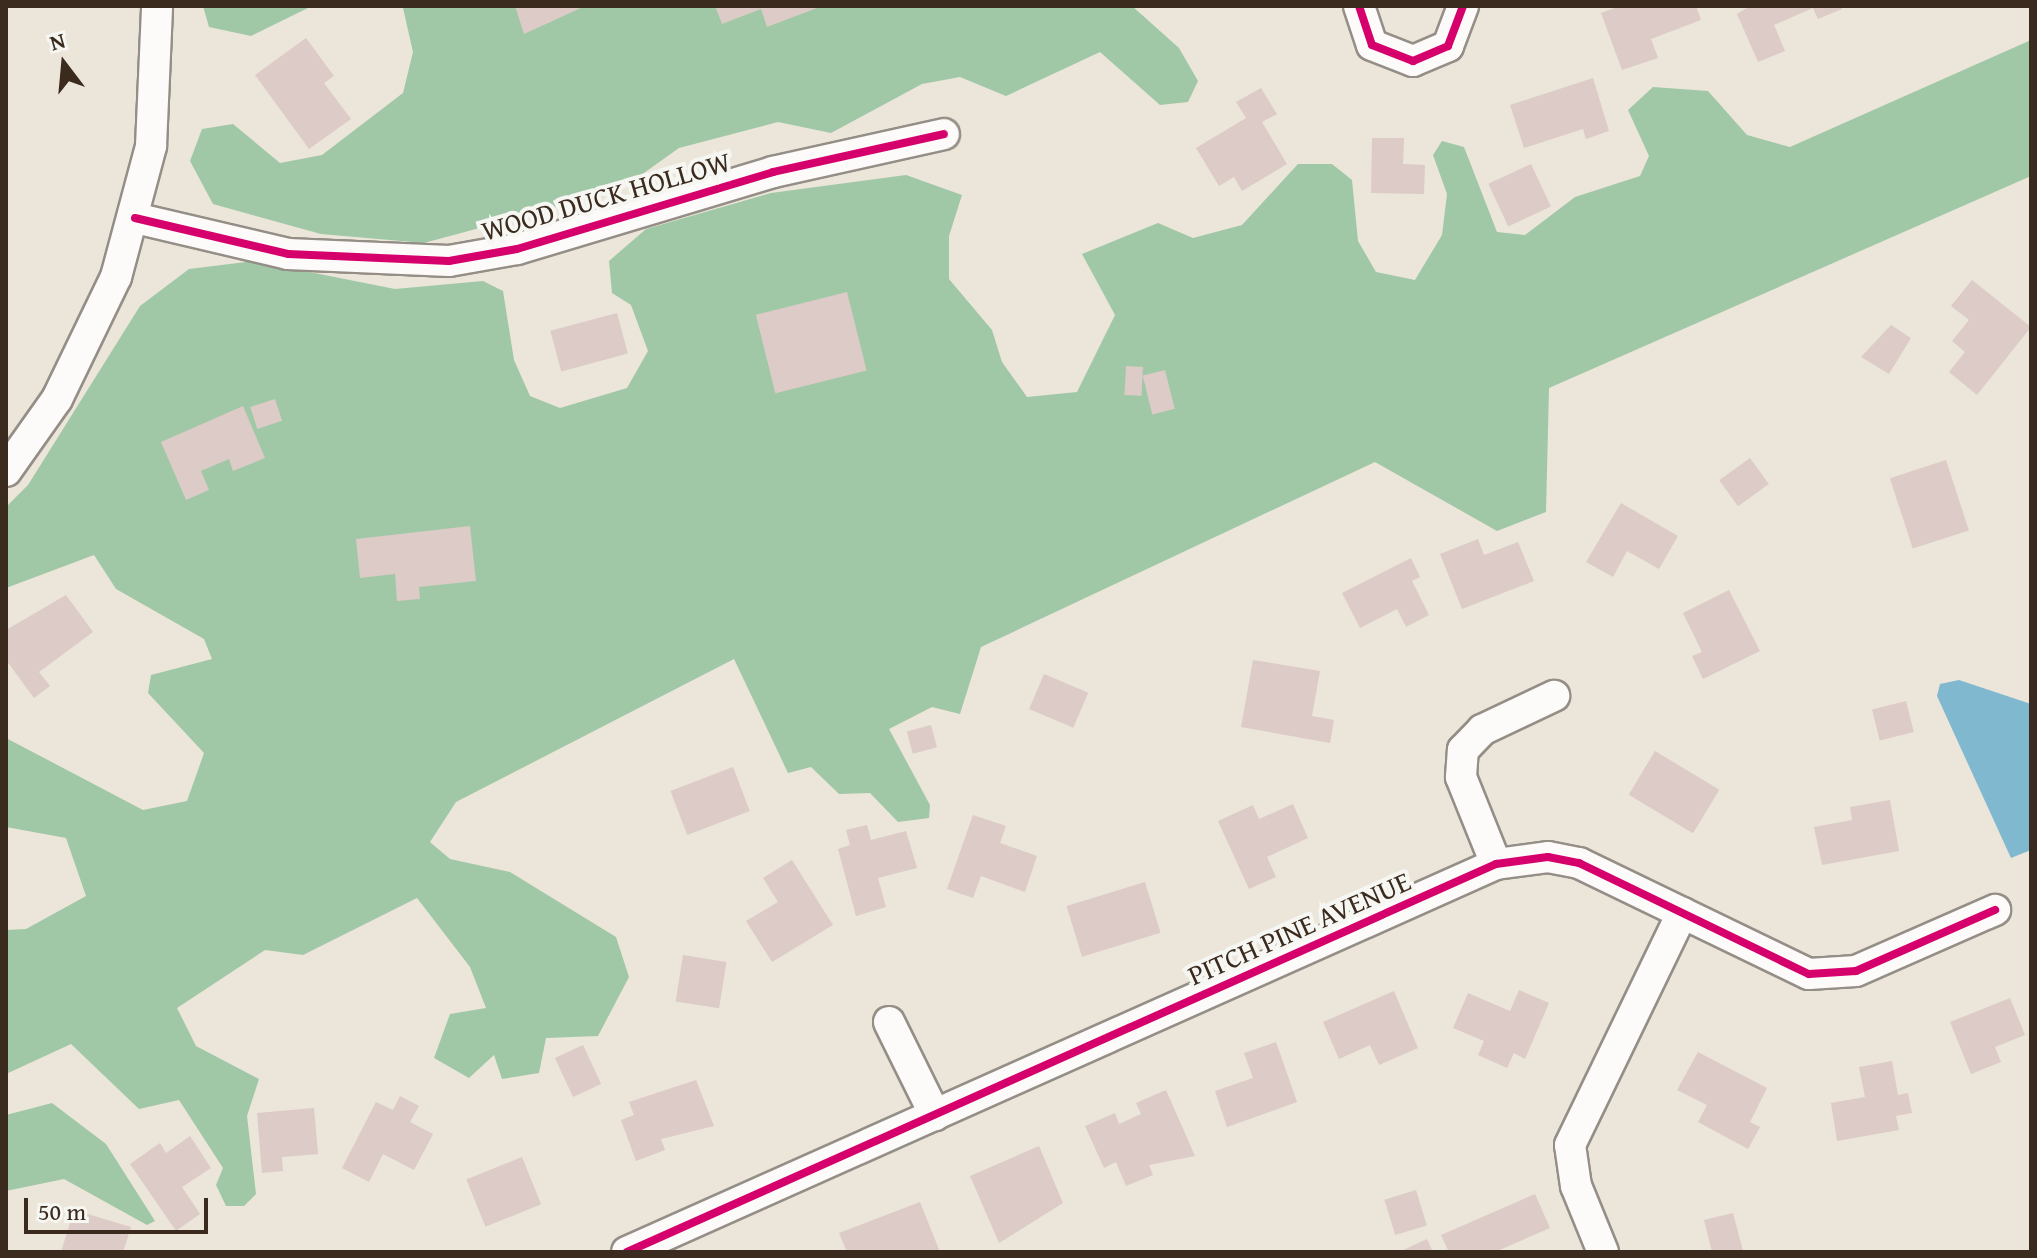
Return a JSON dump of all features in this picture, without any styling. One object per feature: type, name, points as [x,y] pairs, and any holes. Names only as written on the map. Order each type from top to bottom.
[{"type":"street","points":[[6,471],[90,340],[135,218],[154,118],[157,6]]},
{"type":"street","points":[[1359,6],[1372,45],[1398,60],[1421,60],[1448,46],[1463,6]]},
{"type":"street","name":"WOOD DUCK HOLLOW","points":[[135,218],[288,254],[357,263],[449,261],[517,249],[773,172],[944,134]]},
{"type":"street","points":[[1496,864],[1461,777],[1463,750],[1482,730],[1554,696]]},
{"type":"street","name":"PITCH PINE AVENUE","points":[[627,1252],[1496,864],[1548,857],[1579,863],[1786,967],[1833,975],[1995,910]]},
{"type":"street","points":[[1603,1252],[1576,1186],[1570,1145],[1682,913]]},
{"type":"street","points":[[889,1022],[935,1115]]},
{"type":"green space","points":[[203,6],[312,6],[251,36],[209,27]]},
{"type":"green space","points":[[395,6],[1132,6],[1179,48],[1198,81],[1188,102],[1160,105],[1100,52],[1006,96],[960,77],[922,84],[831,133],[778,122],[679,148],[620,190],[424,243],[321,234],[213,204],[190,161],[202,129],[233,124],[280,163],[322,155],[403,93],[413,52],[403,8]]},
{"type":"green space","points":[[2031,40],[2031,176],[1549,388],[1546,512],[1497,531],[1375,462],[981,647],[960,714],[932,707],[889,729],[930,805],[929,818],[898,822],[870,793],[839,794],[811,767],[788,773],[734,659],[456,802],[430,842],[450,859],[510,872],[616,937],[629,977],[598,1036],[546,1038],[539,1073],[502,1079],[494,1055],[469,1078],[434,1058],[450,1014],[486,1008],[470,967],[417,898],[303,955],[265,950],[177,1008],[196,1046],[259,1079],[247,1116],[256,1194],[244,1206],[226,1206],[216,1185],[223,1168],[179,1100],[139,1109],[71,1044],[6,1074],[6,930],[26,929],[86,896],[66,838],[6,827],[6,738],[143,810],[187,801],[204,753],[148,693],[151,675],[212,659],[204,639],[116,589],[94,555],[6,588],[6,507],[28,485],[140,306],[189,269],[254,261],[395,289],[483,281],[503,291],[514,360],[530,396],[560,408],[627,388],[648,351],[631,305],[612,293],[609,261],[646,229],[771,193],[906,175],[962,195],[949,236],[949,279],[992,330],[1002,362],[1027,397],[1077,392],[1115,315],[1082,254],[1158,223],[1193,238],[1242,225],[1298,164],[1332,164],[1352,180],[1358,241],[1376,272],[1415,280],[1442,235],[1447,194],[1433,155],[1442,141],[1464,147],[1497,232],[1525,235],[1575,197],[1640,176],[1649,156],[1628,110],[1653,87],[1708,91],[1747,135],[1790,147]]},
{"type":"green space","points":[[52,1103],[106,1144],[155,1221],[147,1225],[64,1179],[6,1191],[6,1115]]},
{"type":"water","points":[[1959,680],[2031,704],[2031,850],[2011,858],[1937,696],[1940,684]]},
{"type":"building","points":[[515,6],[583,6],[583,7],[524,34]]},
{"type":"building","points":[[715,6],[817,8],[767,27],[761,9],[722,24]]},
{"type":"building","points":[[1620,6],[1696,6],[1701,20],[1651,39],[1658,58],[1622,70],[1601,13]]},
{"type":"building","points":[[1750,6],[1841,6],[1842,9],[1818,19],[1813,8],[1774,25],[1785,51],[1758,62],[1737,14]]},
{"type":"building","points":[[306,38],[334,76],[324,83],[351,119],[309,149],[255,75]]},
{"type":"building","points":[[1593,78],[1609,131],[1586,139],[1583,129],[1524,148],[1510,105]]},
{"type":"building","points":[[1261,88],[1277,114],[1262,122],[1287,164],[1242,191],[1234,177],[1219,186],[1196,148],[1246,118],[1236,102]]},
{"type":"building","points":[[1372,138],[1404,138],[1403,164],[1425,165],[1424,194],[1371,193]]},
{"type":"building","points":[[1531,164],[1551,207],[1508,226],[1488,184]]},
{"type":"building","points":[[1972,280],[2031,327],[1977,395],[1949,372],[1965,352],[1952,341],[1969,320],[1951,306]]},
{"type":"building","points":[[847,292],[867,371],[775,393],[756,315]]},
{"type":"building","points":[[617,313],[628,354],[561,371],[550,331]]},
{"type":"building","points":[[1891,325],[1911,338],[1889,374],[1861,357]]},
{"type":"building","points":[[1126,366],[1143,367],[1141,396],[1124,395]]},
{"type":"building","points":[[1165,370],[1175,409],[1152,414],[1143,376]]},
{"type":"building","points":[[275,399],[282,421],[257,429],[250,407]]},
{"type":"building","points":[[243,406],[265,458],[233,471],[229,459],[201,471],[209,490],[186,500],[161,442]]},
{"type":"building","points":[[1750,458],[1769,484],[1738,506],[1719,480]]},
{"type":"building","points":[[1946,460],[1969,530],[1913,549],[1890,478]]},
{"type":"building","points":[[1621,503],[1678,536],[1659,569],[1627,551],[1613,577],[1586,562]]},
{"type":"building","points":[[470,526],[476,581],[419,587],[420,599],[397,601],[395,574],[360,578],[356,539]]},
{"type":"building","points":[[1478,539],[1484,555],[1518,542],[1534,581],[1462,609],[1440,554]]},
{"type":"building","points":[[1411,558],[1420,577],[1412,581],[1429,615],[1406,627],[1397,609],[1360,628],[1342,593]]},
{"type":"building","points":[[1729,590],[1760,651],[1703,679],[1692,656],[1702,652],[1683,613]]},
{"type":"building","points":[[66,595],[93,632],[39,672],[50,686],[34,698],[6,660],[6,630]]},
{"type":"building","points":[[1253,660],[1320,671],[1312,716],[1334,720],[1330,743],[1241,727]]},
{"type":"building","points":[[1044,674],[1088,693],[1073,728],[1029,709]]},
{"type":"building","points":[[1906,701],[1914,732],[1880,741],[1872,709]]},
{"type":"building","points":[[931,725],[937,747],[913,754],[907,731]]},
{"type":"building","points":[[1655,751],[1719,790],[1693,833],[1629,795]]},
{"type":"building","points":[[733,767],[750,811],[687,835],[670,791]]},
{"type":"building","points":[[1890,800],[1899,851],[1822,865],[1814,827],[1852,820],[1850,807]]},
{"type":"building","points":[[1293,804],[1308,838],[1267,857],[1276,877],[1249,889],[1218,821],[1253,805],[1259,819]]},
{"type":"building","points":[[973,815],[1006,826],[1000,843],[1037,856],[1025,892],[981,876],[973,898],[947,889]]},
{"type":"building","points":[[867,825],[871,840],[906,831],[917,868],[878,878],[886,907],[856,916],[838,849],[850,845],[846,830]]},
{"type":"building","points":[[792,860],[833,925],[772,962],[746,921],[778,902],[763,878]]},
{"type":"building","points":[[1145,882],[1160,933],[1082,957],[1067,906]]},
{"type":"building","points":[[683,955],[726,962],[719,1008],[676,1001]]},
{"type":"building","points":[[1519,990],[1549,1003],[1525,1059],[1514,1053],[1507,1068],[1478,1055],[1484,1041],[1453,1028],[1468,993],[1510,1011]]},
{"type":"building","points":[[1394,991],[1418,1048],[1379,1065],[1370,1045],[1339,1059],[1323,1022]]},
{"type":"building","points":[[2010,998],[2025,1035],[1995,1047],[2001,1062],[1971,1074],[1950,1022]]},
{"type":"building","points":[[1276,1042],[1297,1102],[1227,1127],[1215,1091],[1253,1078],[1244,1053]]},
{"type":"building","points":[[583,1045],[601,1084],[573,1097],[555,1058]]},
{"type":"building","points":[[1698,1052],[1767,1088],[1750,1122],[1760,1127],[1748,1149],[1698,1122],[1707,1105],[1677,1090]]},
{"type":"building","points":[[1892,1061],[1898,1095],[1908,1093],[1912,1113],[1896,1116],[1899,1130],[1837,1141],[1831,1103],[1865,1097],[1859,1067]]},
{"type":"building","points":[[696,1080],[714,1126],[661,1139],[665,1150],[636,1161],[621,1120],[634,1115],[629,1102]]},
{"type":"building","points":[[1166,1090],[1195,1156],[1149,1165],[1153,1175],[1126,1186],[1116,1162],[1104,1168],[1085,1126],[1115,1113],[1119,1124],[1141,1114],[1136,1103]]},
{"type":"building","points":[[400,1096],[419,1106],[410,1122],[433,1134],[414,1170],[383,1154],[369,1182],[342,1168],[376,1102],[393,1110]]},
{"type":"building","points":[[314,1108],[318,1154],[282,1157],[283,1171],[262,1173],[257,1113]]},
{"type":"building","points":[[190,1136],[211,1168],[182,1187],[200,1214],[176,1231],[130,1164],[160,1143],[166,1153]]},
{"type":"building","points":[[1039,1146],[1063,1203],[999,1243],[970,1176]]},
{"type":"building","points":[[522,1157],[541,1204],[485,1227],[466,1179]]},
{"type":"building","points":[[1416,1190],[1427,1225],[1395,1235],[1384,1200]]},
{"type":"building","points":[[1535,1194],[1550,1228],[1495,1252],[1449,1252],[1441,1235]]},
{"type":"building","points":[[920,1202],[940,1252],[847,1252],[839,1233]]},
{"type":"building","points":[[74,1210],[131,1227],[123,1252],[61,1252]]},
{"type":"building","points":[[1733,1213],[1743,1251],[1712,1252],[1704,1220]]},
{"type":"building","points":[[1427,1239],[1433,1252],[1399,1252]]},
{"type":"cycle path","points":[[1359,6],[1372,45],[1413,61],[1448,46],[1463,6]]},
{"type":"cycle path","points":[[135,218],[288,254],[449,261],[517,249],[773,172],[944,134]]},
{"type":"cycle path","points":[[627,1252],[1496,864],[1548,857],[1579,863],[1809,974],[1856,971],[1995,910]]}]
